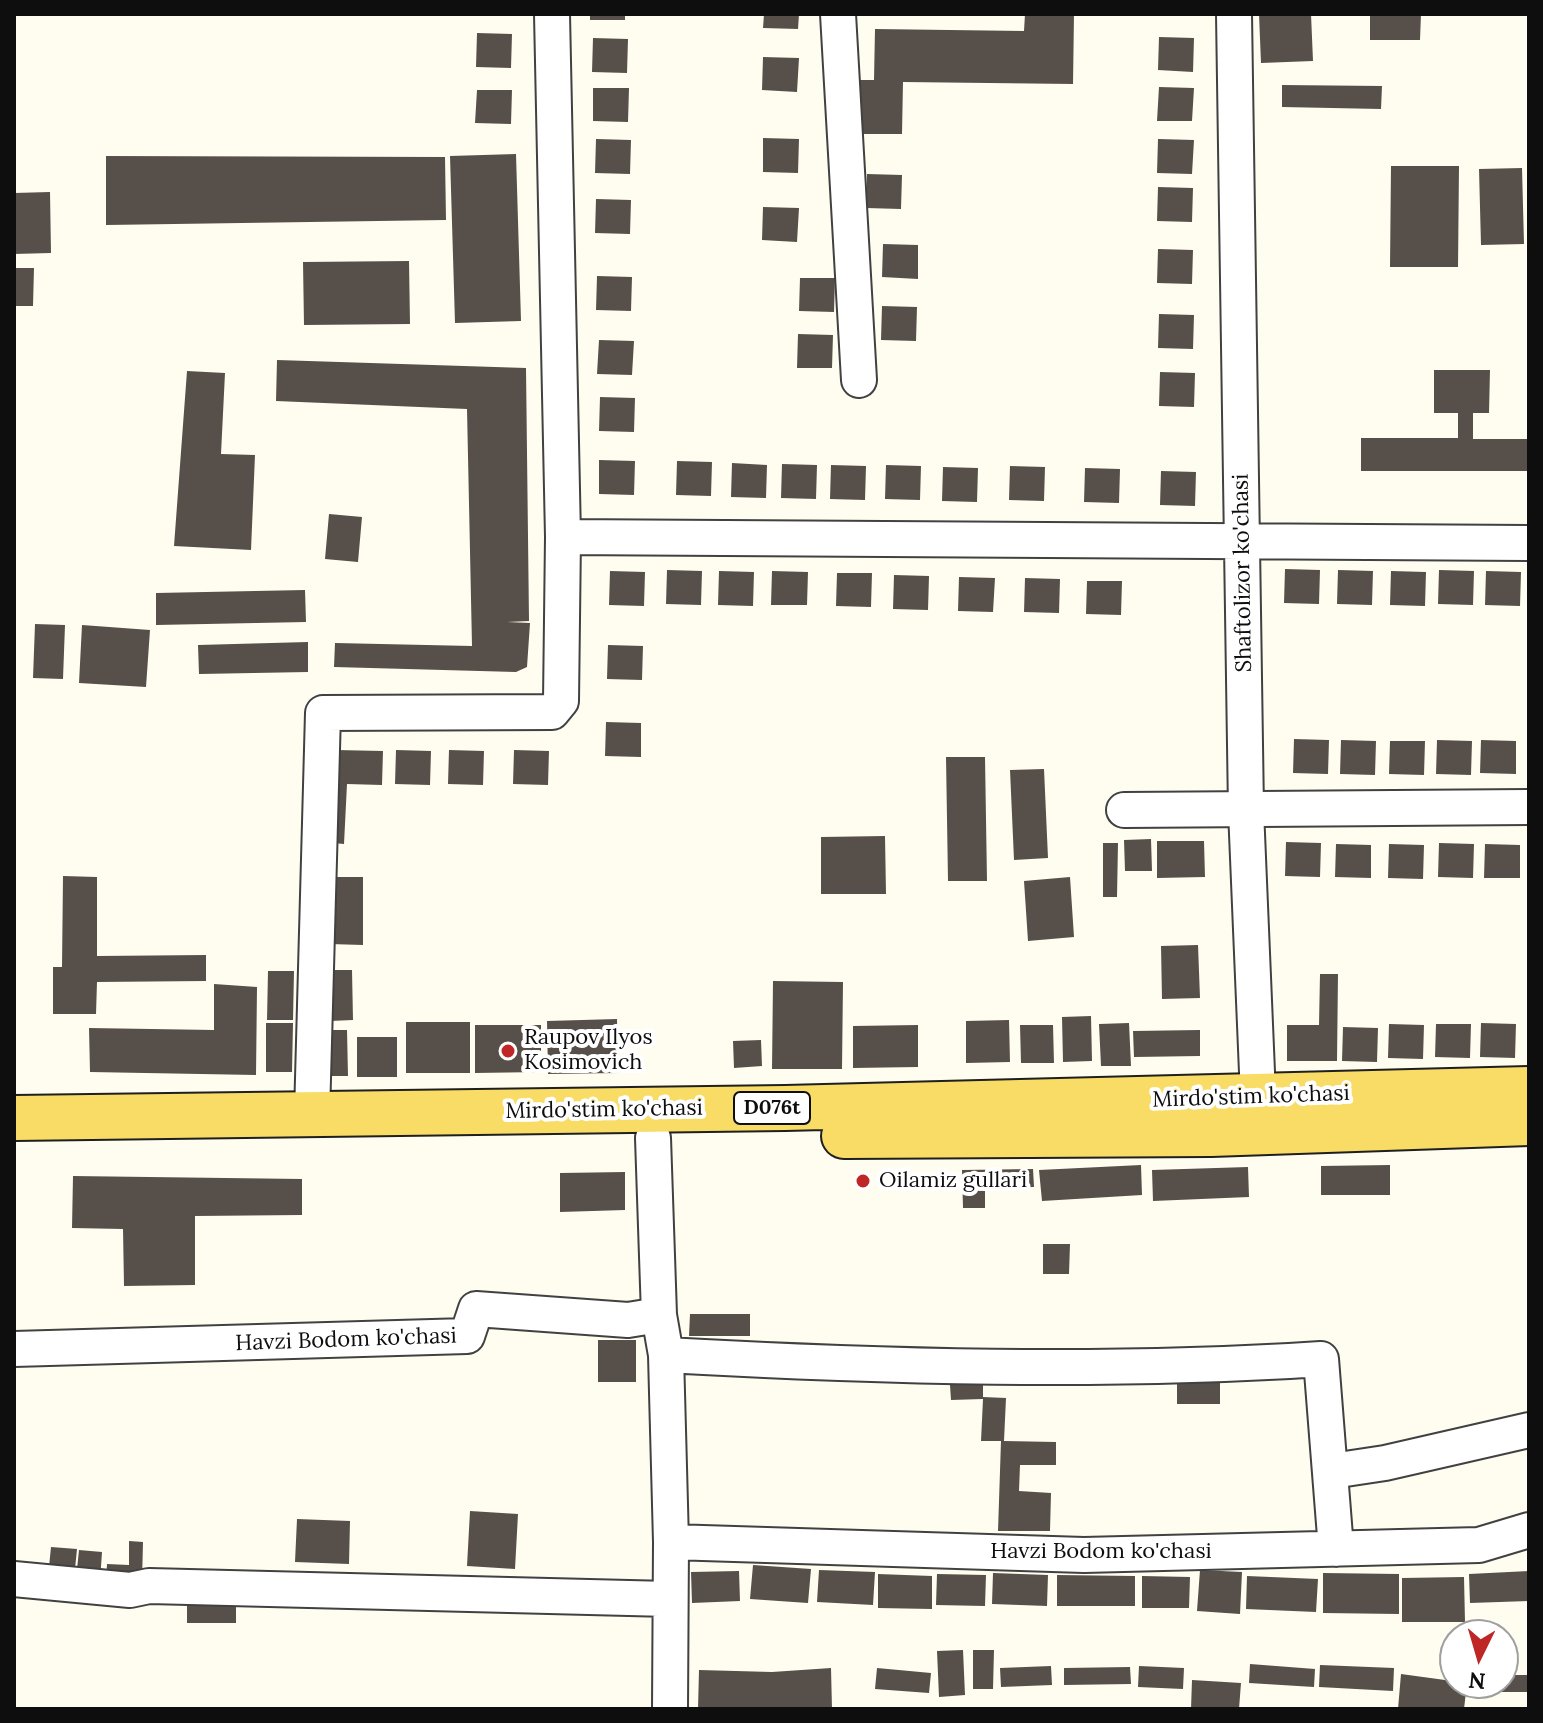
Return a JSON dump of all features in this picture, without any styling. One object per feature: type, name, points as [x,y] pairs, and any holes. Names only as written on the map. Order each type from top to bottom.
[{"type":"main road","name":"Mirdo'stim ko'chasi","points":[[14,1148],[653,1138],[1258,1115],[1529,1089]]},
{"type":"main road","name":"Mirdo'stim ko'chasi","points":[[14,1118],[1258,1115],[1529,1123]]},
{"type":"street","points":[[312,1115],[323,713],[552,712],[561,701],[563,537],[552,14]]},
{"type":"street","points":[[838,14],[859,380]]},
{"type":"street","name":"Shaftolizor ko'chasi","points":[[1234,14],[1246,810],[1258,1115]]},
{"type":"street","points":[[563,537],[1529,543]]},
{"type":"street","points":[[1124,810],[1529,807]]},
{"type":"street","points":[[653,1138],[659,1315],[666,1355],[671,1542],[670,1709]]},
{"type":"street","name":"Havzi Bodom ko'chasi","points":[[14,1349],[467,1336],[476,1309],[628,1320],[659,1315]]},
{"type":"street","points":[[666,1355],[857,1366],[1202,1367],[1321,1359],[1336,1549]]},
{"type":"street","points":[[1332,1471],[1385,1463],[1529,1430]]},
{"type":"street","name":"Havzi Bodom ko'chasi","points":[[671,1542],[1084,1555],[1479,1545],[1529,1530]]},
{"type":"street","points":[[14,1579],[130,1590],[149,1586],[669,1599]]},
{"type":"building","points":[[590,14],[625,14],[625,20],[590,20]]},
{"type":"building","points":[[764,14],[799,14],[798,29],[763,28]]},
{"type":"building","points":[[1025,14],[1074,14],[1073,84],[903,82],[902,134],[856,134],[856,80],[874,80],[875,29],[1024,31]]},
{"type":"building","points":[[1259,14],[1311,14],[1313,61],[1261,63]]},
{"type":"building","points":[[1370,14],[1421,14],[1420,40],[1370,40]]},
{"type":"building","points":[[477,33],[512,34],[511,68],[476,67]]},
{"type":"building","points":[[1159,37],[1194,38],[1193,72],[1158,70]]},
{"type":"building","points":[[593,38],[628,39],[627,73],[592,72]]},
{"type":"building","points":[[763,57],[799,58],[797,92],[762,90]]},
{"type":"building","points":[[1282,85],[1382,86],[1381,109],[1282,107]]},
{"type":"building","points":[[1159,87],[1194,88],[1192,121],[1157,121]]},
{"type":"building","points":[[593,88],[629,88],[628,122],[593,121]]},
{"type":"building","points":[[477,90],[512,90],[511,124],[475,123]]},
{"type":"building","points":[[763,138],[799,139],[798,173],[763,172]]},
{"type":"building","points":[[596,139],[631,140],[630,174],[595,173]]},
{"type":"building","points":[[1158,139],[1194,140],[1192,174],[1157,173]]},
{"type":"building","points":[[516,154],[521,321],[455,323],[450,156]]},
{"type":"building","points":[[106,156],[445,157],[446,220],[106,225]]},
{"type":"building","points":[[1391,166],[1459,166],[1458,267],[1390,267]]},
{"type":"building","points":[[1522,168],[1524,244],[1481,245],[1479,169]]},
{"type":"building","points":[[867,174],[902,175],[901,209],[866,208]]},
{"type":"building","points":[[1158,187],[1193,188],[1192,222],[1157,221]]},
{"type":"building","points":[[50,192],[51,253],[14,254],[14,193]]},
{"type":"building","points":[[596,199],[631,200],[630,234],[595,233]]},
{"type":"building","points":[[763,207],[799,208],[797,242],[762,240]]},
{"type":"building","points":[[883,244],[918,245],[918,279],[882,277]]},
{"type":"building","points":[[1158,249],[1193,250],[1192,284],[1157,283]]},
{"type":"building","points":[[409,261],[410,324],[304,325],[303,262]]},
{"type":"building","points":[[14,268],[34,268],[33,306],[14,306]]},
{"type":"building","points":[[597,276],[632,277],[631,311],[596,310]]},
{"type":"building","points":[[800,278],[835,278],[834,312],[799,311]]},
{"type":"building","points":[[882,306],[917,307],[916,341],[881,340]]},
{"type":"building","points":[[1159,314],[1194,315],[1193,349],[1158,348]]},
{"type":"building","points":[[798,334],[833,335],[832,368],[797,368]]},
{"type":"building","points":[[599,340],[634,341],[632,375],[597,374]]},
{"type":"building","points":[[277,360],[526,368],[529,621],[507,622],[530,623],[527,667],[516,672],[334,667],[335,643],[472,646],[467,409],[276,401]]},
{"type":"building","points":[[1434,370],[1490,370],[1489,413],[1473,413],[1473,439],[1528,439],[1528,471],[1361,471],[1361,438],[1458,438],[1458,413],[1434,413]]},
{"type":"building","points":[[187,371],[225,373],[221,454],[255,455],[251,550],[174,546]]},
{"type":"building","points":[[1160,372],[1195,373],[1194,407],[1159,406]]},
{"type":"building","points":[[600,397],[635,398],[634,432],[599,431]]},
{"type":"building","points":[[599,460],[635,461],[634,495],[599,494]]},
{"type":"building","points":[[677,461],[712,462],[711,496],[676,495]]},
{"type":"building","points":[[732,463],[767,465],[766,498],[731,497]]},
{"type":"building","points":[[782,464],[817,465],[816,499],[781,498]]},
{"type":"building","points":[[831,465],[866,466],[865,500],[830,499]]},
{"type":"building","points":[[886,465],[921,466],[920,500],[885,499]]},
{"type":"building","points":[[1010,466],[1045,467],[1044,501],[1009,500]]},
{"type":"building","points":[[943,467],[978,468],[977,502],[942,501]]},
{"type":"building","points":[[1085,468],[1120,469],[1119,503],[1084,502]]},
{"type":"building","points":[[1161,471],[1196,472],[1195,506],[1160,505]]},
{"type":"building","points":[[329,514],[362,517],[358,562],[325,559]]},
{"type":"building","points":[[1285,569],[1320,570],[1319,604],[1284,603]]},
{"type":"building","points":[[667,570],[702,571],[701,605],[666,604]]},
{"type":"building","points":[[1338,570],[1373,571],[1372,605],[1337,604]]},
{"type":"building","points":[[1439,570],[1474,571],[1473,605],[1438,604]]},
{"type":"building","points":[[610,571],[645,572],[644,606],[609,605]]},
{"type":"building","points":[[719,571],[754,572],[753,606],[718,605]]},
{"type":"building","points":[[772,571],[808,572],[807,605],[771,605]]},
{"type":"building","points":[[1391,571],[1426,572],[1425,606],[1390,605]]},
{"type":"building","points":[[1486,571],[1521,572],[1520,606],[1485,605]]},
{"type":"building","points":[[837,573],[872,573],[871,607],[836,606]]},
{"type":"building","points":[[894,575],[929,576],[928,610],[893,609]]},
{"type":"building","points":[[959,577],[995,578],[993,612],[958,611]]},
{"type":"building","points":[[1025,578],[1060,579],[1059,613],[1024,612]]},
{"type":"building","points":[[1087,581],[1122,581],[1121,615],[1086,614]]},
{"type":"building","points":[[305,590],[306,622],[156,625],[156,593]]},
{"type":"building","points":[[35,624],[65,625],[63,679],[33,678]]},
{"type":"building","points":[[82,625],[150,630],[146,687],[79,683]]},
{"type":"building","points":[[308,642],[308,672],[199,674],[198,645]]},
{"type":"building","points":[[608,645],[643,646],[642,680],[607,679]]},
{"type":"building","points":[[606,722],[641,723],[641,757],[605,756]]},
{"type":"building","points":[[1294,739],[1329,740],[1328,774],[1293,773]]},
{"type":"building","points":[[1341,740],[1376,741],[1375,775],[1340,774]]},
{"type":"building","points":[[1437,740],[1472,741],[1471,775],[1436,774]]},
{"type":"building","points":[[1481,740],[1516,741],[1516,774],[1480,773]]},
{"type":"building","points":[[1390,741],[1425,741],[1424,775],[1389,774]]},
{"type":"building","points":[[336,750],[383,751],[382,785],[347,784],[344,844],[333,843]]},
{"type":"building","points":[[396,750],[431,751],[430,785],[395,784]]},
{"type":"building","points":[[449,750],[484,751],[483,785],[448,784]]},
{"type":"building","points":[[514,750],[549,751],[548,785],[513,784]]},
{"type":"building","points":[[946,757],[985,757],[987,881],[948,881]]},
{"type":"building","points":[[1044,769],[1048,858],[1014,860],[1010,770]]},
{"type":"building","points":[[885,836],[886,894],[821,894],[821,837]]},
{"type":"building","points":[[1151,839],[1152,871],[1125,871],[1124,840]]},
{"type":"building","points":[[1157,841],[1204,841],[1205,877],[1157,878]]},
{"type":"building","points":[[1286,842],[1321,843],[1320,877],[1285,876]]},
{"type":"building","points":[[1103,843],[1118,843],[1117,897],[1103,897]]},
{"type":"building","points":[[1439,843],[1474,844],[1473,878],[1438,877]]},
{"type":"building","points":[[1336,844],[1371,845],[1371,878],[1335,877]]},
{"type":"building","points":[[1389,844],[1424,845],[1423,879],[1388,878]]},
{"type":"building","points":[[1485,844],[1520,845],[1520,878],[1484,878]]},
{"type":"building","points":[[63,876],[97,877],[97,956],[206,955],[206,981],[97,982],[96,1014],[53,1014],[53,967],[62,967]]},
{"type":"building","points":[[330,877],[363,877],[363,945],[329,944]]},
{"type":"building","points":[[1070,877],[1074,937],[1028,941],[1024,881]]},
{"type":"building","points":[[1198,945],[1200,998],[1162,999],[1161,946]]},
{"type":"building","points":[[329,970],[352,970],[353,1020],[330,1021]]},
{"type":"building","points":[[268,971],[294,971],[293,1020],[267,1020]]},
{"type":"building","points":[[1320,974],[1338,974],[1337,1061],[1287,1061],[1287,1025],[1319,1025]]},
{"type":"building","points":[[773,981],[843,982],[842,1069],[772,1069]]},
{"type":"building","points":[[214,984],[257,987],[256,1075],[90,1072],[89,1028],[214,1030]]},
{"type":"building","points":[[1091,1016],[1092,1061],[1063,1062],[1062,1017]]},
{"type":"building","points":[[617,1019],[618,1073],[548,1074],[547,1021]]},
{"type":"building","points":[[1009,1020],[1010,1062],[966,1063],[966,1021]]},
{"type":"building","points":[[406,1022],[470,1022],[470,1073],[406,1073]]},
{"type":"building","points":[[266,1023],[293,1023],[292,1072],[266,1072]]},
{"type":"building","points":[[1129,1023],[1131,1066],[1101,1066],[1099,1024]]},
{"type":"building","points":[[1481,1023],[1516,1024],[1515,1058],[1480,1057]]},
{"type":"building","points":[[1389,1024],[1424,1025],[1423,1059],[1388,1058]]},
{"type":"building","points":[[1436,1024],[1471,1024],[1470,1058],[1435,1057]]},
{"type":"building","points":[[475,1025],[541,1025],[541,1072],[475,1073]]},
{"type":"building","points":[[918,1025],[918,1067],[853,1068],[853,1026]]},
{"type":"building","points":[[1020,1025],[1053,1025],[1054,1063],[1021,1063]]},
{"type":"building","points":[[1343,1027],[1378,1028],[1377,1062],[1342,1061]]},
{"type":"building","points":[[326,1030],[347,1030],[348,1076],[328,1076]]},
{"type":"building","points":[[1200,1030],[1200,1056],[1134,1057],[1133,1031]]},
{"type":"building","points":[[357,1037],[397,1037],[397,1077],[357,1077]]},
{"type":"building","points":[[761,1040],[762,1066],[734,1068],[733,1041]]},
{"type":"building","points":[[1141,1165],[1142,1195],[1042,1201],[1039,1170]]},
{"type":"building","points":[[1390,1165],[1390,1195],[1321,1195],[1321,1166]]},
{"type":"building","points":[[1248,1167],[1249,1197],[1153,1201],[1152,1170]]},
{"type":"building","points":[[1033,1169],[1034,1187],[985,1188],[985,1208],[963,1208],[962,1170]]},
{"type":"building","points":[[625,1172],[625,1210],[560,1212],[560,1173]]},
{"type":"building","points":[[73,1176],[302,1179],[302,1215],[195,1216],[195,1285],[124,1286],[123,1229],[72,1228]]},
{"type":"building","points":[[1043,1244],[1070,1244],[1069,1274],[1043,1274]]},
{"type":"building","points":[[690,1314],[750,1314],[750,1336],[689,1336]]},
{"type":"building","points":[[598,1340],[636,1340],[636,1382],[598,1382]]},
{"type":"building","points":[[1177,1378],[1220,1378],[1220,1404],[1177,1404]]},
{"type":"building","points":[[950,1385],[983,1385],[983,1397],[1006,1398],[1004,1441],[1056,1442],[1056,1465],[1020,1465],[1019,1491],[1051,1493],[1050,1531],[998,1531],[1001,1441],[981,1441],[983,1399],[951,1400]]},
{"type":"building","points":[[470,1511],[518,1514],[515,1569],[467,1566]]},
{"type":"building","points":[[297,1519],[350,1521],[349,1564],[295,1562]]},
{"type":"building","points":[[129,1541],[143,1542],[142,1582],[106,1581],[107,1564],[129,1565]]},
{"type":"building","points":[[51,1547],[77,1549],[74,1579],[48,1577]]},
{"type":"building","points":[[79,1550],[102,1552],[100,1581],[76,1579]]},
{"type":"building","points":[[753,1565],[811,1569],[808,1603],[750,1599]]},
{"type":"building","points":[[819,1570],[875,1572],[873,1605],[817,1602]]},
{"type":"building","points":[[1200,1570],[1242,1572],[1240,1614],[1197,1611]]},
{"type":"building","points":[[739,1571],[740,1601],[692,1603],[691,1572]]},
{"type":"building","points":[[1529,1571],[1529,1601],[1470,1603],[1469,1574]]},
{"type":"building","points":[[993,1573],[1048,1575],[1047,1606],[992,1604]]},
{"type":"building","points":[[1323,1573],[1399,1574],[1399,1614],[1323,1613]]},
{"type":"building","points":[[878,1574],[932,1576],[932,1609],[878,1608]]},
{"type":"building","points":[[937,1574],[986,1575],[985,1606],[936,1605]]},
{"type":"building","points":[[1057,1575],[1135,1576],[1135,1606],[1057,1606]]},
{"type":"building","points":[[1142,1576],[1190,1577],[1189,1608],[1142,1608]]},
{"type":"building","points":[[1247,1576],[1318,1579],[1316,1612],[1246,1609]]},
{"type":"building","points":[[1464,1577],[1465,1619],[1402,1622],[1402,1578]]},
{"type":"building","points":[[187,1594],[236,1594],[236,1623],[187,1623]]},
{"type":"building","points":[[963,1650],[965,1695],[939,1697],[937,1651]]},
{"type":"building","points":[[973,1650],[994,1650],[993,1689],[973,1689]]},
{"type":"building","points":[[1250,1664],[1315,1669],[1314,1687],[1249,1683]]},
{"type":"building","points":[[1320,1665],[1394,1668],[1393,1691],[1319,1687]]},
{"type":"building","points":[[1051,1666],[1052,1685],[1001,1687],[1000,1668]]},
{"type":"building","points":[[1139,1666],[1184,1668],[1183,1689],[1138,1687]]},
{"type":"building","points":[[1130,1667],[1131,1684],[1064,1685],[1064,1668]]},
{"type":"building","points":[[831,1668],[832,1709],[698,1709],[699,1670],[772,1672]]},
{"type":"building","points":[[877,1668],[931,1673],[929,1693],[875,1689]]},
{"type":"building","points":[[1401,1674],[1439,1679],[1439,1699],[1465,1699],[1464,1709],[1398,1709]]},
{"type":"building","points":[[1519,1675],[1529,1675],[1529,1692],[1519,1692]]},
{"type":"building","points":[[1192,1680],[1241,1683],[1239,1709],[1191,1709]]},
{"type":"place","name":"Raupov Ilyos Kosimovich","points":[[508,1051]]},
{"type":"place","name":"Oilamiz gullari","points":[[863,1181]]}]
